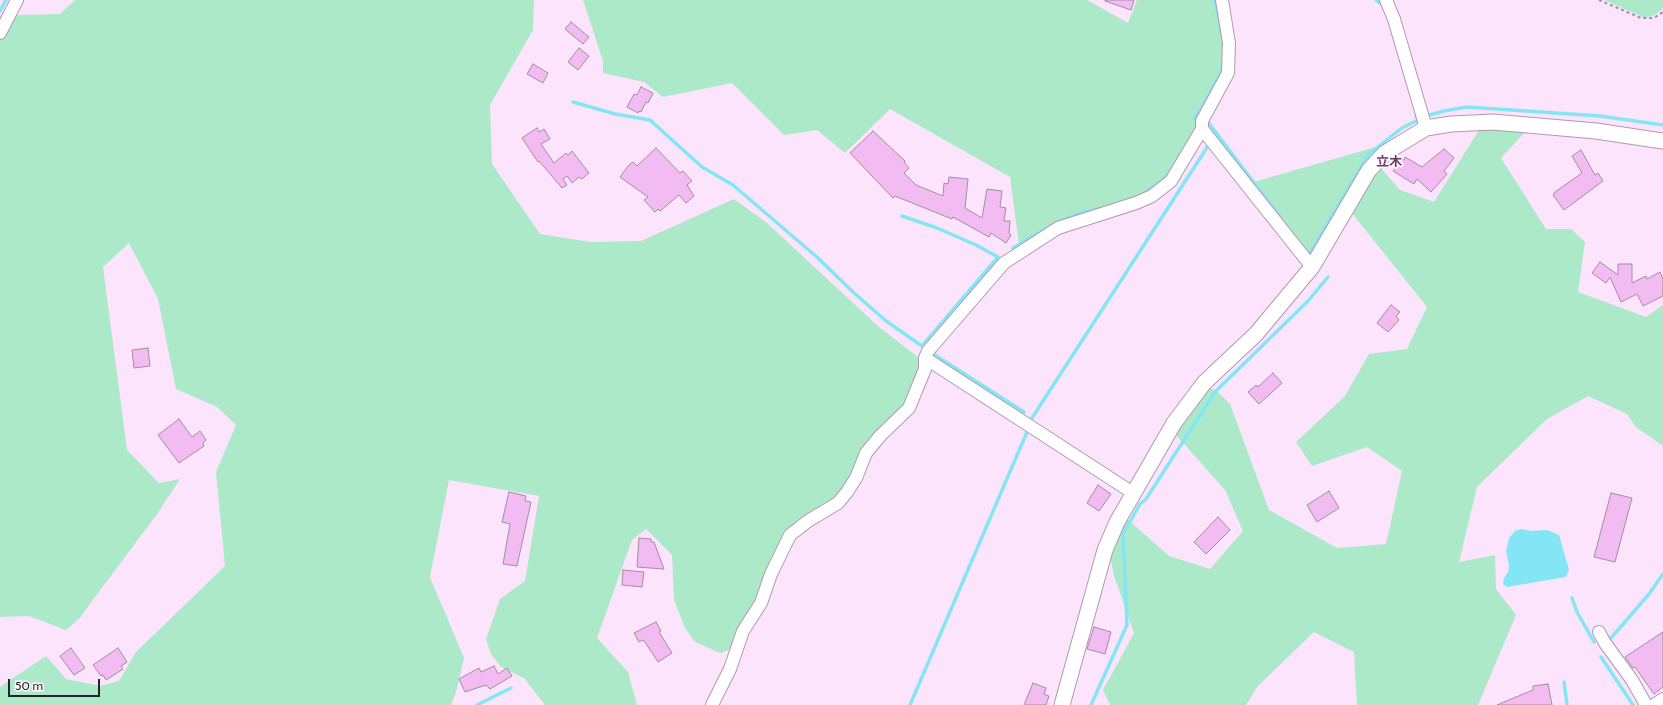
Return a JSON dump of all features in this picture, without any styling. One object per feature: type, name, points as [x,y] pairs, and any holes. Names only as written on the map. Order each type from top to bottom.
[{"type":"street","points":[[0,33],[17,0]]},
{"type":"street","points":[[712,705],[730,669],[743,631],[761,603],[771,574],[790,535],[808,521],[838,503],[847,492],[856,478],[866,453],[880,436],[909,408],[925,369],[925,358],[928,351],[1004,263],[1058,228],[1136,203],[1152,196],[1172,181],[1228,73],[1229,43],[1222,0]]},
{"type":"street","points":[[1386,0],[1394,19],[1426,128]]},
{"type":"street","points":[[1203,122],[1312,267]]},
{"type":"street","points":[[1062,705],[1105,550],[1117,522],[1133,493],[1174,423],[1204,383],[1256,334],[1312,267],[1369,170],[1385,153],[1426,128],[1451,124],[1493,122],[1596,131],[1663,141]]},
{"type":"street","points":[[925,358],[1133,493]]},
{"type":"street","points":[[1599,632],[1605,643],[1632,680],[1646,705]]},
{"type":"street","points":[[1654,705],[1663,699]]},
{"type":"path","points":[[1599,0],[1641,18],[1654,18],[1663,12]]},
{"type":"green space","points":[[75,0],[534,0],[533,30],[490,105],[492,164],[540,234],[590,242],[641,241],[734,199],[767,223],[879,327],[918,357],[921,366],[905,407],[837,497],[788,533],[734,648],[720,653],[695,642],[685,628],[674,600],[672,555],[646,529],[632,540],[597,638],[628,672],[637,705],[545,705],[524,678],[501,667],[491,654],[486,639],[500,599],[525,581],[539,496],[449,480],[430,577],[464,658],[456,692],[451,705],[0,705],[0,687],[46,656],[66,679],[100,686],[119,681],[136,652],[225,566],[216,472],[236,425],[217,407],[176,389],[158,299],[129,243],[103,267],[127,450],[159,483],[180,479],[157,514],[80,618],[66,630],[29,616],[0,617],[0,37],[16,15],[60,14]]},
{"type":"green space","points":[[583,0],[1087,0],[1128,23],[1137,0],[1219,0],[1226,48],[1225,71],[1197,124],[1194,136],[1174,171],[1150,192],[1058,224],[1019,245],[1010,177],[890,109],[845,153],[817,130],[784,135],[732,83],[663,97],[644,82],[603,73],[603,61]]},
{"type":"green space","points":[[1604,0],[1663,0],[1663,8],[1655,15],[1645,18]]},
{"type":"green space","points":[[1481,127],[1527,130],[1501,158],[1546,229],[1571,229],[1585,242],[1578,292],[1646,317],[1663,305],[1663,446],[1636,427],[1627,414],[1588,396],[1547,419],[1477,487],[1459,562],[1495,555],[1496,589],[1516,615],[1478,705],[1357,705],[1354,652],[1314,632],[1258,686],[1246,705],[1110,705],[1103,690],[1134,633],[1114,576],[1109,551],[1124,516],[1169,556],[1210,569],[1243,531],[1225,490],[1176,435],[1183,421],[1207,388],[1216,390],[1230,404],[1269,510],[1337,548],[1386,544],[1402,471],[1367,447],[1312,466],[1296,442],[1345,396],[1369,354],[1407,349],[1427,307],[1351,212],[1379,166],[1400,190],[1434,202]]},
{"type":"green space","points":[[1390,143],[1312,258],[1250,183]]},
{"type":"water","points":[[1522,529],[1531,531],[1547,530],[1559,535],[1569,570],[1566,577],[1507,587],[1503,584],[1509,566],[1506,551],[1509,538],[1516,530]]},
{"type":"building","points":[[1105,0],[1134,0],[1131,10]]},
{"type":"building","points":[[571,22],[589,37],[583,44],[565,29]]},
{"type":"building","points":[[579,48],[589,56],[578,70],[568,62]]},
{"type":"building","points":[[533,64],[548,73],[543,83],[527,74]]},
{"type":"building","points":[[641,87],[653,93],[648,103],[646,102],[641,112],[639,111],[638,113],[627,107],[634,94],[637,95]]},
{"type":"building","points":[[537,128],[539,132],[544,129],[550,139],[541,144],[554,163],[566,153],[568,155],[572,151],[589,173],[582,179],[579,177],[572,183],[567,176],[563,179],[567,185],[562,188],[539,161],[538,162],[522,138]]},
{"type":"building","points":[[873,131],[905,161],[904,162],[909,168],[904,173],[916,185],[943,196],[944,183],[948,184],[949,177],[968,179],[965,208],[982,218],[987,189],[1002,191],[1000,207],[1006,208],[1004,221],[1010,221],[1009,233],[1011,235],[1006,243],[991,233],[989,237],[953,217],[952,219],[895,196],[893,198],[850,153]]},
{"type":"building","points":[[656,148],[680,173],[683,171],[692,181],[687,185],[694,196],[686,203],[679,195],[660,211],[658,209],[655,212],[644,200],[648,197],[620,177],[629,165],[633,162],[637,166]]},
{"type":"building","points":[[1444,149],[1454,158],[1444,171],[1447,174],[1431,192],[1417,179],[1414,184],[1393,171],[1401,159],[1404,160],[1405,157],[1422,167]]},
{"type":"building","points":[[1581,150],[1595,175],[1598,173],[1603,181],[1564,210],[1553,195],[1582,173],[1572,156]]},
{"type":"building","points":[[1600,262],[1618,275],[1618,264],[1632,264],[1632,283],[1646,276],[1647,279],[1660,272],[1663,279],[1663,296],[1643,306],[1637,294],[1621,302],[1610,277],[1606,283],[1592,273]]},
{"type":"building","points":[[1391,305],[1400,312],[1396,316],[1399,320],[1388,332],[1377,323]]},
{"type":"building","points":[[148,348],[150,366],[134,368],[132,350]]},
{"type":"building","points":[[1273,373],[1282,383],[1259,404],[1248,392],[1256,385],[1258,387]]},
{"type":"building","points":[[179,419],[192,437],[200,431],[206,440],[203,443],[204,446],[179,463],[158,435]]},
{"type":"building","points":[[1098,485],[1111,494],[1099,511],[1087,503]]},
{"type":"building","points":[[1329,491],[1339,508],[1317,522],[1307,505]]},
{"type":"building","points":[[509,492],[526,496],[525,501],[531,502],[517,566],[503,564],[510,524],[502,522]]},
{"type":"building","points":[[1611,493],[1632,498],[1615,562],[1594,557]]},
{"type":"building","points":[[1218,517],[1230,530],[1206,554],[1194,542]]},
{"type":"building","points":[[639,538],[651,539],[651,542],[654,542],[664,569],[637,567]]},
{"type":"building","points":[[623,570],[644,572],[642,587],[622,585]]},
{"type":"building","points":[[656,622],[661,631],[659,632],[672,653],[658,662],[645,642],[642,640],[639,642],[634,633]]},
{"type":"building","points":[[1094,627],[1111,632],[1105,654],[1087,649]]},
{"type":"building","points":[[1663,632],[1663,687],[1654,694],[1635,667],[1633,668],[1625,657]]},
{"type":"building","points":[[71,648],[85,668],[74,675],[60,656]]},
{"type":"building","points":[[118,648],[127,662],[121,666],[123,669],[106,680],[93,665]]},
{"type":"building","points":[[494,666],[498,674],[507,668],[512,676],[490,689],[486,685],[465,692],[459,679],[479,668],[481,672]]},
{"type":"building","points":[[1033,683],[1046,688],[1044,694],[1049,696],[1046,705],[1024,705]]},
{"type":"building","points":[[1548,684],[1552,705],[1497,705],[1533,690],[1533,686]]},
{"type":"waterway","points":[[0,11],[6,0]]},
{"type":"waterway","points":[[1215,0],[1221,30]]},
{"type":"waterway","points":[[1376,0],[1383,5]]},
{"type":"waterway","points":[[1223,64],[1221,73],[1198,114],[1208,122],[1280,217]]},
{"type":"waterway","points":[[573,102],[615,114],[650,120],[702,167],[733,185],[818,258],[886,321],[922,346],[998,257],[976,245],[937,228],[902,216]]},
{"type":"waterway","points":[[1429,115],[1467,107],[1600,116],[1663,125]]},
{"type":"waterway","points":[[1194,119],[1198,114]]},
{"type":"waterway","points":[[1308,254],[1309,255],[1369,154],[1402,128],[1418,120],[1416,115]]},
{"type":"waterway","points":[[1032,418],[1208,146]]},
{"type":"waterway","points":[[1143,194],[1163,180],[1171,170]]},
{"type":"waterway","points":[[1061,221],[1084,212],[1099,209]]},
{"type":"waterway","points":[[1013,248],[1052,225]]},
{"type":"waterway","points":[[1091,705],[1127,625],[1123,534],[1140,504],[1146,499],[1215,392],[1308,301],[1328,277]]},
{"type":"waterway","points":[[935,355],[1024,412]]},
{"type":"waterway","points":[[910,705],[1027,432]]},
{"type":"waterway","points":[[1611,638],[1649,594],[1663,574]]},
{"type":"waterway","points":[[1572,598],[1577,612],[1594,642]]},
{"type":"waterway","points":[[1601,657],[1633,705]]},
{"type":"waterway","points":[[1564,682],[1567,705]]},
{"type":"waterway","points":[[477,705],[511,688]]},
{"type":"district","name":"立木","points":[[1389,162]]}]
